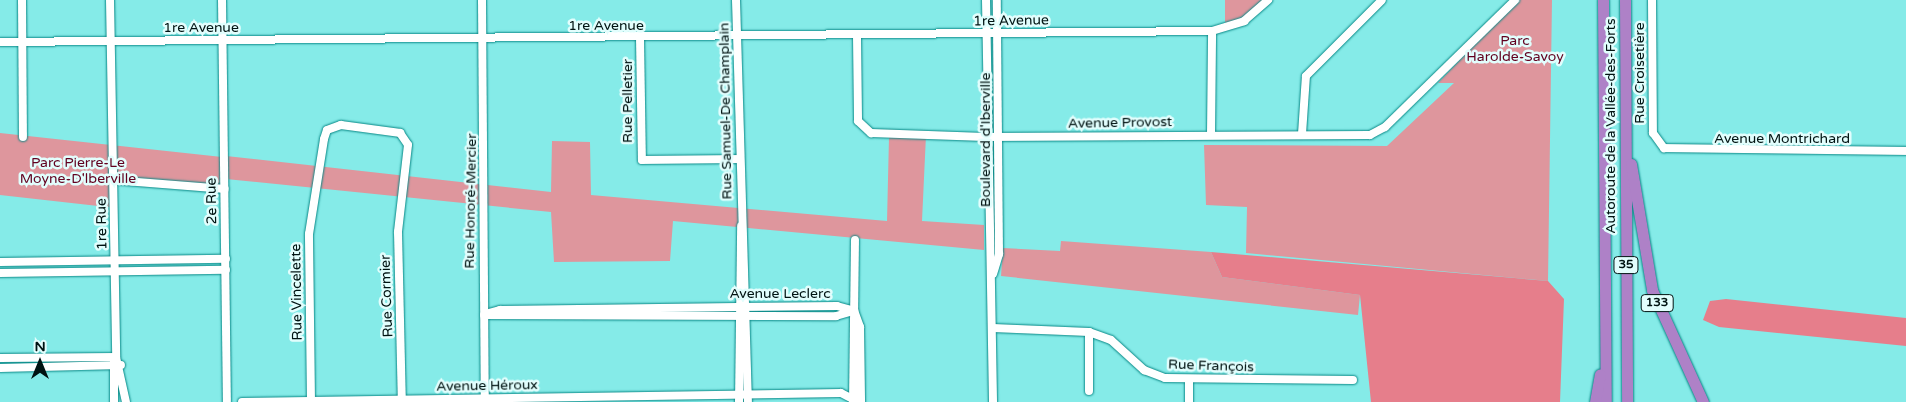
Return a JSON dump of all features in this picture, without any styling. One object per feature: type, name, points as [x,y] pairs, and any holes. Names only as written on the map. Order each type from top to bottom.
[{"type":"highway","name":"Autoroute de la Vallée-des-Forts","points":[[1603,0],[1606,402]]},
{"type":"highway","name":"Autoroute de la Vallée-des-Forts","points":[[1625,0],[1627,402]]},
{"type":"highway","name":"133","points":[[1626,128],[1652,290],[1704,402]]},
{"type":"highway","points":[[1596,402],[1605,343]]},
{"type":"street","points":[[22,0],[23,137]]},
{"type":"street","name":"1re Rue","points":[[110,0],[116,357],[112,366],[114,402]]},
{"type":"street","name":"2e Rue","points":[[222,0],[228,402]]},
{"type":"street","name":"Rue Honoré-Mercier","points":[[482,0],[485,400]]},
{"type":"street","name":"Rue Samuel-De Champlain","points":[[736,0],[738,159],[747,307],[748,398]]},
{"type":"street","name":"Boulevard d'Iberville","points":[[986,0],[985,138],[992,278],[993,402]]},
{"type":"street","name":"Boulevard d'Iberville","points":[[992,278],[999,254],[998,0]]},
{"type":"street","name":"1re Avenue","points":[[0,42],[640,38],[1212,31],[1240,23],[1268,0]]},
{"type":"street","points":[[1302,134],[1306,76],[1382,0]]},
{"type":"street","name":"Avenue Provost","points":[[857,36],[858,121],[864,131],[985,138],[1376,134],[1515,0]]},
{"type":"street","name":"Rue Croisetière","points":[[1652,0],[1653,133],[1659,145]]},
{"type":"street","points":[[1210,135],[1212,31]]},
{"type":"street","name":"Rue Pelletier","points":[[640,38],[640,157],[645,162],[738,159]]},
{"type":"street","name":"Rue Vincelette","points":[[311,402],[309,234],[320,182],[324,139],[328,130],[342,125],[400,133],[406,138],[401,190]]},
{"type":"street","name":"Avenue Montrichard","points":[[1659,145],[1680,152],[1906,150]]},
{"type":"street","points":[[113,180],[225,189]]},
{"type":"street","name":"Rue Cormier","points":[[401,190],[398,232],[402,401]]},
{"type":"street","name":"Rue Samuel-De Champlain","points":[[738,398],[738,307],[742,221]]},
{"type":"street","points":[[843,402],[856,401],[855,240]]},
{"type":"street","points":[[0,262],[226,259]]},
{"type":"street","points":[[0,273],[226,270]]},
{"type":"street","name":"Avenue Leclerc","points":[[484,315],[542,310],[738,307],[837,306],[854,311]]},
{"type":"street","points":[[674,308],[674,318]]},
{"type":"street","points":[[542,310],[542,318]]},
{"type":"street","name":"Avenue Leclerc","points":[[484,315],[542,318],[674,318],[836,316],[854,311]]},
{"type":"street","name":"Rue François","points":[[993,328],[1089,332],[1111,340],[1144,370],[1165,378],[1353,380]]},
{"type":"street","points":[[1089,332],[1089,391]]},
{"type":"street","points":[[0,358],[116,357]]},
{"type":"street","name":"1re Rue","points":[[116,357],[121,366],[126,402]]},
{"type":"street","points":[[0,368],[121,366]]},
{"type":"street","points":[[1189,379],[1189,402]]},
{"type":"street","name":"Avenue Héroux","points":[[242,402],[748,398],[841,393],[856,401]]},
{"type":"green space","points":[[1225,0],[1271,0],[1225,31]]},
{"type":"green space","name":"Parc Harolde-Savoy","points":[[1517,0],[1552,0],[1548,281],[1246,253],[1247,207],[1206,205],[1204,145],[1387,146],[1454,83],[1438,83]]},
{"type":"green space","name":"Parc Pierre-Le Moyne-D'lberville","points":[[0,133],[222,157],[223,186],[114,180],[116,208],[0,195]]},
{"type":"green space","points":[[926,135],[922,221],[984,225],[984,250],[673,221],[670,261],[554,262],[551,212],[226,179],[226,156],[551,192],[552,141],[590,142],[591,195],[887,221],[889,137]]},
{"type":"green space","points":[[1061,241],[1211,252],[1222,277],[1360,295],[1358,315],[1001,276],[1003,248],[1060,251]]},
{"type":"shaded area","points":[[1211,252],[1548,281],[1564,299],[1560,402],[1371,402],[1360,295],[1222,277]]},
{"type":"shaded area","points":[[1726,299],[1906,318],[1906,346],[1719,327],[1703,320],[1710,301]]}]
